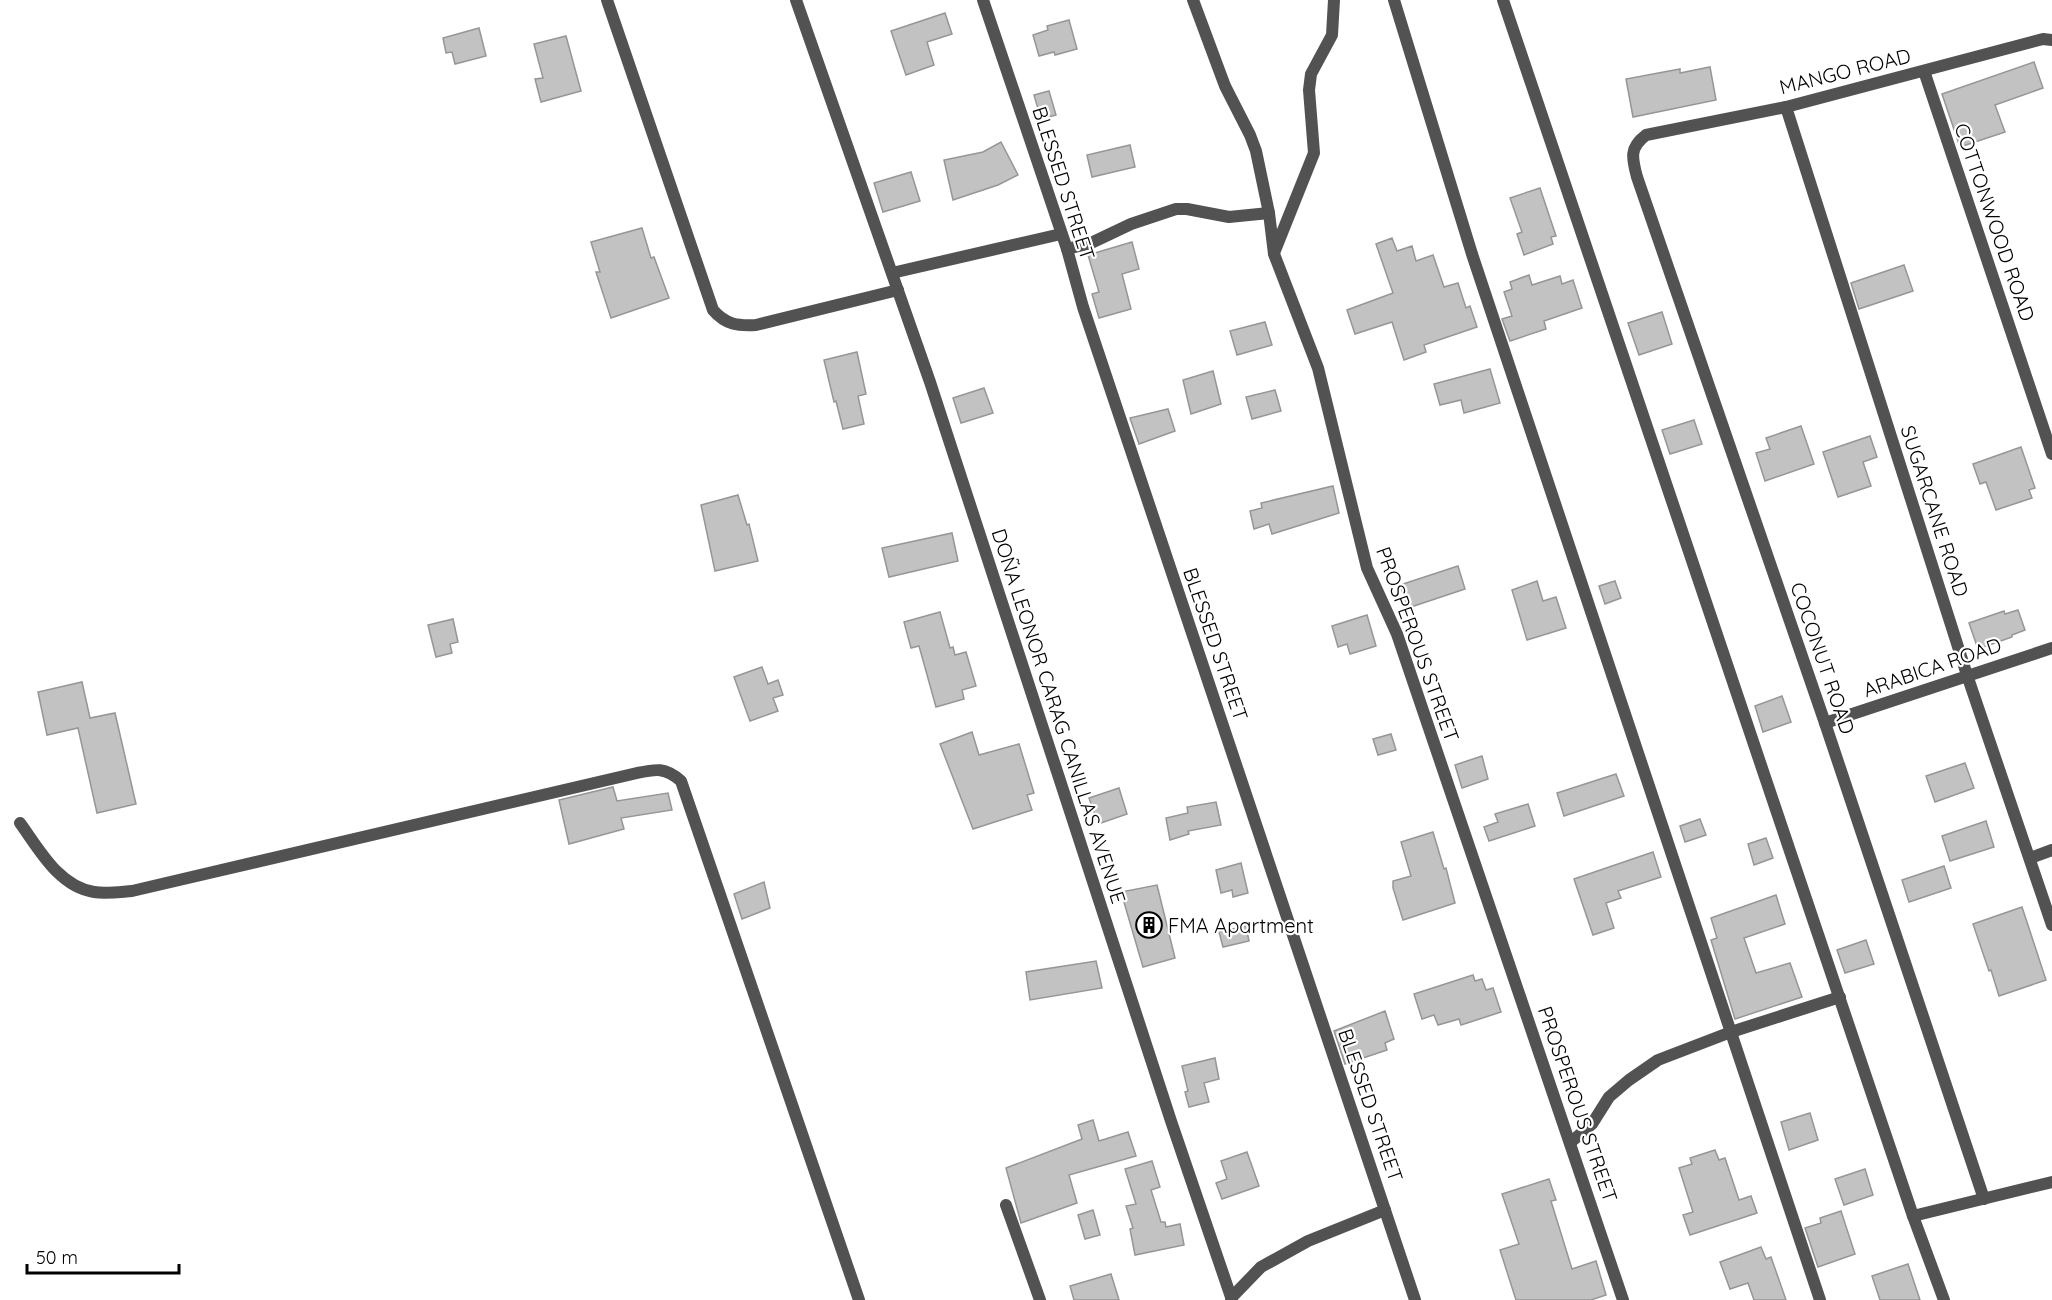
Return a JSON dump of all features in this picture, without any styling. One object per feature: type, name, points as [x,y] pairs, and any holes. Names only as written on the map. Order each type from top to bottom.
[{"type":"street","points":[[607,0],[713,310],[722,320],[738,326],[756,325],[898,290]]},
{"type":"street","name":"DOÑA LEONOR CARAG CANILLAS AVENUE","points":[[796,0],[930,382],[1163,1099],[1231,1299]]},
{"type":"street","name":"BLESSED STREET","points":[[983,0],[1083,307],[1415,1300]]},
{"type":"street","name":"PROSPEROUS STREET","points":[[1193,0],[1225,86],[1251,135],[1256,151],[1269,213],[1274,254],[1318,368],[1367,568],[1397,634],[1623,1300]]},
{"type":"street","points":[[1274,254],[1314,153],[1309,90],[1311,74],[1332,35],[1334,0]]},
{"type":"street","points":[[1394,0],[1472,254],[1820,1300]]},
{"type":"street","points":[[1503,0],[1913,1216],[1944,1300]]},
{"type":"street","name":"MANGO ROAD","points":[[1646,135],[1786,107],[2043,39],[2052,40]]},
{"type":"street","name":"COTTONWOOD ROAD","points":[[1924,71],[2052,454]]},
{"type":"street","name":"SUGARCANE ROAD","points":[[1786,107],[1967,675],[2052,925]]},
{"type":"street","name":"COCONUT ROAD","points":[[1646,135],[1635,145],[1633,151],[1636,177],[1825,723],[1984,1198]]},
{"type":"street","points":[[1066,249],[1091,243],[1131,224],[1176,209],[1229,217],[1269,213]]},
{"type":"street","points":[[892,273],[1061,234]]},
{"type":"street","name":"ARABICA ROAD","points":[[1825,723],[2052,648]]},
{"type":"street","points":[[20,823],[52,867],[71,883],[92,892],[112,893],[132,891],[637,773],[658,769],[673,773],[681,781],[859,1300]]},
{"type":"street","points":[[2030,858],[2052,850]]},
{"type":"street","points":[[1571,1142],[1592,1124],[1609,1096],[1658,1060],[1731,1032],[1840,997]]},
{"type":"street","points":[[1913,1216],[2052,1182]]},
{"type":"street","points":[[1006,1205],[1040,1300]]},
{"type":"street","points":[[1231,1299],[1261,1267],[1308,1241],[1385,1210]]},
{"type":"building","points":[[945,13],[952,34],[927,42],[934,65],[906,75],[891,31]]},
{"type":"building","points":[[1069,20],[1077,49],[1055,55],[1054,52],[1039,56],[1033,35],[1048,30],[1047,26]]},
{"type":"building","points":[[479,28],[486,56],[455,64],[452,52],[446,53],[443,38]]},
{"type":"building","points":[[566,36],[581,91],[541,102],[535,79],[543,78],[534,44]]},
{"type":"building","points":[[2034,62],[2043,88],[1995,105],[2005,132],[1960,147],[1942,94]]},
{"type":"building","points":[[1710,67],[1716,100],[1633,117],[1626,79],[1680,69],[1680,73]]},
{"type":"building","points":[[1049,91],[1056,115],[1041,119],[1034,95]]},
{"type":"building","points":[[1001,142],[1018,175],[998,185],[953,200],[944,160],[983,152]]},
{"type":"building","points":[[1130,145],[1135,167],[1092,177],[1087,155]]},
{"type":"building","points":[[911,172],[920,201],[883,212],[874,183]]},
{"type":"building","points":[[1540,188],[1556,236],[1551,237],[1553,244],[1524,255],[1517,234],[1522,232],[1510,198]]},
{"type":"building","points":[[642,228],[651,258],[654,257],[669,298],[611,318],[596,272],[600,272],[591,242]]},
{"type":"building","points":[[1392,238],[1397,251],[1412,246],[1416,261],[1433,255],[1444,287],[1458,283],[1466,308],[1470,306],[1477,327],[1424,345],[1426,352],[1404,360],[1392,322],[1355,334],[1347,310],[1393,293],[1376,244]]},
{"type":"building","points":[[1132,242],[1139,269],[1122,274],[1131,309],[1099,318],[1092,294],[1099,292],[1088,255]]},
{"type":"building","points":[[1904,265],[1913,291],[1859,309],[1851,283]]},
{"type":"building","points":[[1529,275],[1532,285],[1560,276],[1562,284],[1573,280],[1582,308],[1544,321],[1546,329],[1510,341],[1502,319],[1512,316],[1504,292],[1512,289],[1510,282]]},
{"type":"building","points":[[1662,312],[1672,344],[1639,355],[1628,323]]},
{"type":"building","points":[[1265,322],[1272,345],[1237,355],[1230,331]]},
{"type":"building","points":[[857,352],[866,394],[858,396],[864,424],[843,429],[824,360]]},
{"type":"building","points":[[1490,369],[1500,403],[1464,413],[1461,400],[1440,405],[1434,384]]},
{"type":"building","points":[[1213,371],[1221,404],[1191,414],[1183,380]]},
{"type":"building","points":[[984,388],[993,413],[961,423],[953,398]]},
{"type":"building","points":[[1275,390],[1281,411],[1252,419],[1246,397]]},
{"type":"building","points":[[1168,409],[1175,431],[1139,444],[1130,418]]},
{"type":"building","points":[[1694,420],[1702,444],[1670,454],[1662,430]]},
{"type":"building","points":[[1801,426],[1814,464],[1765,481],[1756,453],[1770,449],[1766,438]]},
{"type":"building","points":[[1870,436],[1877,457],[1863,462],[1871,486],[1838,497],[1823,452]]},
{"type":"building","points":[[2021,447],[2035,488],[2029,490],[2032,498],[1996,510],[1986,482],[1980,484],[1973,464]]},
{"type":"building","points":[[1333,486],[1339,513],[1272,534],[1269,524],[1254,529],[1250,511],[1262,508],[1261,503]]},
{"type":"building","points":[[738,495],[747,525],[749,524],[758,561],[715,571],[701,505]]},
{"type":"building","points":[[952,533],[958,561],[889,577],[882,548]]},
{"type":"building","points":[[1458,566],[1465,589],[1408,608],[1400,585]]},
{"type":"building","points":[[1537,581],[1543,601],[1556,597],[1566,628],[1527,640],[1512,590]]},
{"type":"building","points":[[1615,581],[1621,598],[1605,604],[1599,586]]},
{"type":"building","points":[[2018,610],[2025,630],[1978,649],[1969,623],[2004,611],[2005,614]]},
{"type":"building","points":[[940,612],[950,648],[953,647],[955,655],[966,652],[976,686],[962,690],[964,699],[936,707],[919,646],[911,648],[904,622]]},
{"type":"building","points":[[1367,615],[1376,646],[1350,654],[1347,644],[1338,647],[1332,626]]},
{"type":"building","points":[[453,619],[458,642],[450,644],[452,653],[436,657],[428,625]]},
{"type":"building","points":[[762,667],[768,684],[778,680],[783,695],[773,698],[778,711],[750,721],[734,677]]},
{"type":"building","points":[[82,682],[90,718],[115,713],[136,804],[97,813],[78,728],[47,735],[38,692]]},
{"type":"building","points":[[1782,696],[1791,722],[1763,732],[1755,706]]},
{"type":"building","points":[[972,732],[979,755],[1019,744],[1034,793],[1027,795],[1032,810],[973,829],[940,744]]},
{"type":"building","points":[[1391,734],[1396,750],[1378,755],[1373,739]]},
{"type":"building","points":[[1482,756],[1488,779],[1462,788],[1455,765]]},
{"type":"building","points":[[1965,763],[1974,788],[1935,802],[1926,776]]},
{"type":"building","points":[[1616,774],[1624,796],[1564,816],[1557,793]]},
{"type":"building","points":[[613,787],[617,801],[668,793],[672,810],[621,818],[624,829],[569,844],[559,800]]},
{"type":"building","points":[[1119,788],[1127,814],[1098,824],[1089,798]]},
{"type":"building","points":[[1216,802],[1221,825],[1188,831],[1189,834],[1170,840],[1166,818],[1188,813],[1187,807]]},
{"type":"building","points":[[1528,804],[1535,826],[1489,841],[1484,827],[1498,822],[1495,814]]},
{"type":"building","points":[[1700,819],[1706,835],[1685,842],[1680,826]]},
{"type":"building","points":[[1986,821],[1994,847],[1950,861],[1942,836]]},
{"type":"building","points":[[1433,832],[1455,903],[1403,920],[1393,888],[1393,881],[1411,876],[1401,842]]},
{"type":"building","points":[[1766,838],[1773,858],[1754,865],[1748,844]]},
{"type":"building","points":[[1653,852],[1661,877],[1618,891],[1621,898],[1606,903],[1614,928],[1593,935],[1574,879]]},
{"type":"building","points":[[1241,863],[1248,893],[1233,897],[1232,890],[1221,893],[1216,870]]},
{"type":"building","points":[[1944,866],[1951,888],[1909,902],[1902,880]]},
{"type":"building","points":[[764,882],[770,908],[742,919],[734,894]]},
{"type":"building","name":"FMA Apartment","points":[[1157,885],[1175,958],[1143,967],[1121,892]]},
{"type":"building","points":[[1776,895],[1785,924],[1744,938],[1756,973],[1790,963],[1802,997],[1735,1019],[1711,940],[1717,938],[1711,918]]},
{"type":"building","points":[[2022,907],[2046,980],[1999,996],[1973,924]]},
{"type":"building","points":[[1246,926],[1249,941],[1223,947],[1219,932]]},
{"type":"building","points":[[1866,940],[1874,964],[1845,973],[1837,950]]},
{"type":"building","points":[[1096,961],[1102,988],[1030,1000],[1026,972]]},
{"type":"building","points":[[1473,975],[1475,981],[1482,979],[1486,990],[1493,988],[1501,1012],[1461,1025],[1459,1019],[1438,1025],[1434,1015],[1422,1019],[1414,994]]},
{"type":"building","points":[[1385,1011],[1394,1039],[1385,1043],[1387,1050],[1345,1064],[1334,1031]]},
{"type":"building","points":[[1215,1058],[1219,1079],[1204,1083],[1209,1102],[1189,1107],[1182,1066]]},
{"type":"building","points":[[1810,1113],[1818,1140],[1789,1150],[1781,1122]]},
{"type":"building","points":[[1093,1120],[1099,1141],[1128,1132],[1136,1156],[1069,1175],[1077,1203],[1021,1223],[1006,1168],[1082,1139],[1078,1125]]},
{"type":"building","points":[[1715,1150],[1719,1160],[1725,1158],[1739,1200],[1751,1196],[1757,1213],[1690,1235],[1683,1215],[1693,1212],[1679,1168],[1692,1164],[1690,1158]]},
{"type":"building","points":[[1247,1152],[1259,1186],[1222,1199],[1216,1183],[1227,1179],[1221,1161]]},
{"type":"building","points":[[1152,1161],[1160,1187],[1151,1190],[1161,1222],[1165,1222],[1166,1227],[1180,1224],[1184,1245],[1135,1255],[1130,1229],[1133,1228],[1126,1206],[1136,1204],[1125,1169]]},
{"type":"building","points":[[1865,1169],[1873,1195],[1844,1205],[1835,1179]]},
{"type":"building","points":[[1549,1179],[1556,1200],[1551,1201],[1572,1269],[1596,1261],[1606,1295],[1591,1300],[1516,1300],[1500,1250],[1519,1244],[1502,1194]]},
{"type":"building","points":[[1093,1210],[1100,1235],[1085,1239],[1078,1215]]},
{"type":"building","points":[[1841,1211],[1855,1254],[1818,1267],[1805,1228],[1821,1223],[1820,1218]]},
{"type":"building","points":[[1761,1247],[1766,1259],[1771,1257],[1786,1300],[1754,1300],[1748,1283],[1730,1289],[1720,1262]]},
{"type":"building","points":[[1908,1264],[1920,1300],[1880,1300],[1872,1276]]},
{"type":"building","points":[[1111,1274],[1119,1300],[1074,1300],[1070,1286]]},
{"type":"place","name":"FMA Apartment","points":[[1149,925]]}]
